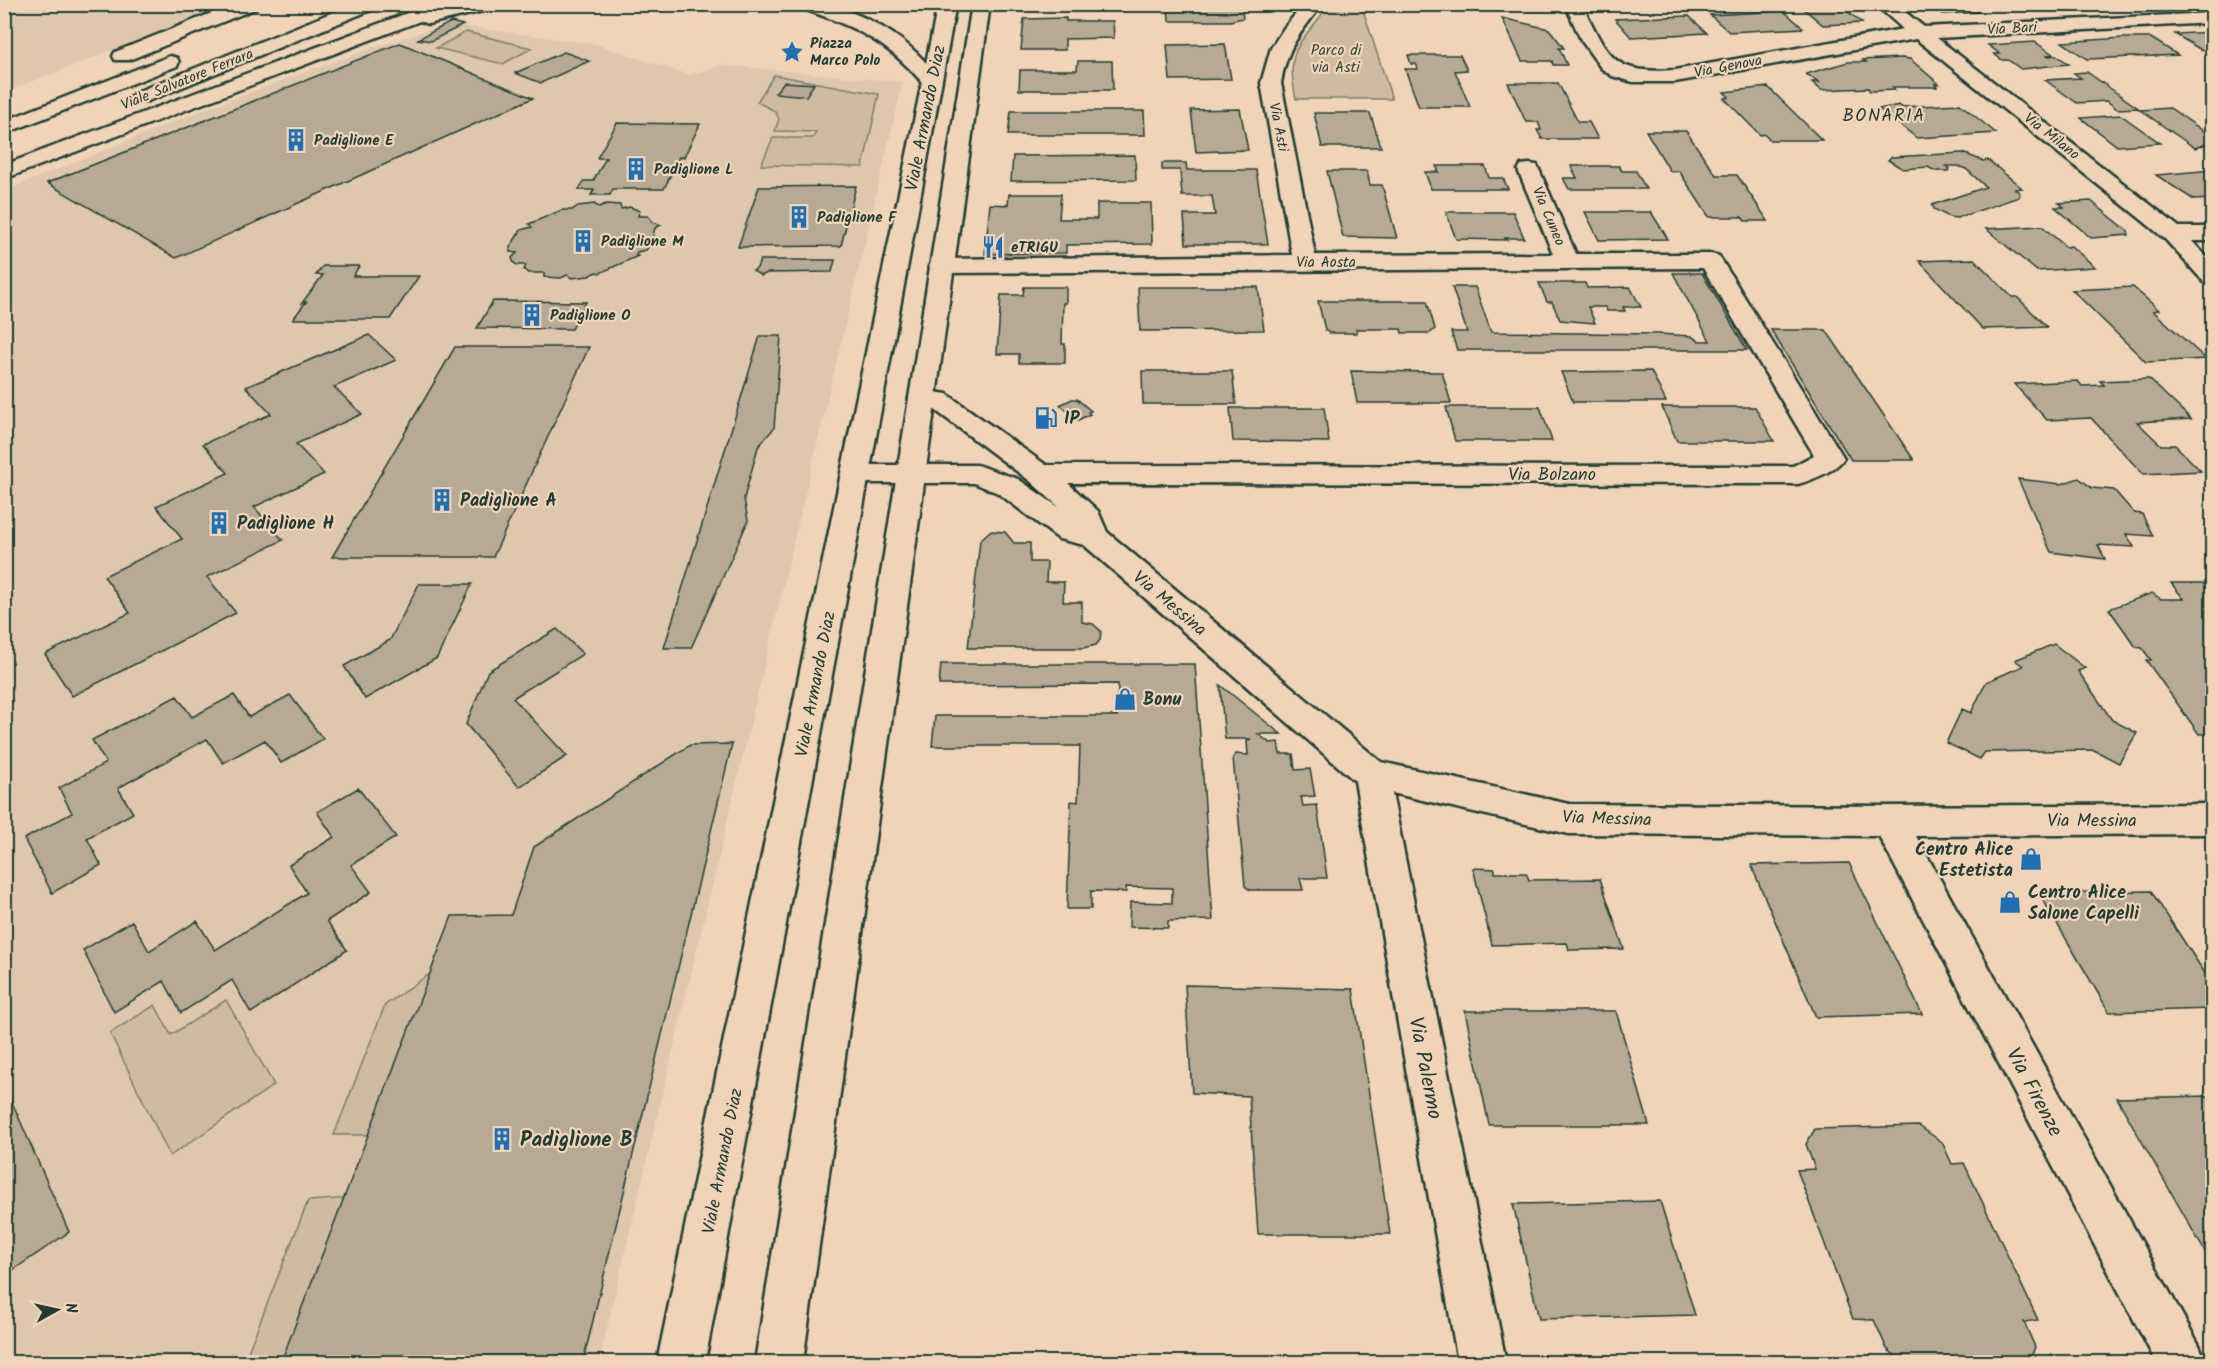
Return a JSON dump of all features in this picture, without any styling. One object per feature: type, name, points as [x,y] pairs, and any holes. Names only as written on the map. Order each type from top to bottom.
[{"type":"main road","points":[[101,65],[251,4]]},
{"type":"main road","name":"Viale Salvatore Ferrara","points":[[126,103],[370,4]]},
{"type":"main road","points":[[4,172],[448,4]]},
{"type":"main road","points":[[360,38],[489,4]]},
{"type":"main road","points":[[806,4],[874,30],[907,54],[932,81]]},
{"type":"main road","name":"Viale Armando Diaz","points":[[681,1362],[947,4]]},
{"type":"main road","name":"Viale Armando Diaz","points":[[779,1362],[981,4]]},
{"type":"main road","name":"Via Asti","points":[[1305,262],[1271,83],[1275,57],[1283,39],[1314,4]]},
{"type":"main road","name":"Via Genova","points":[[1572,4],[1605,64],[1617,72],[1648,78],[1675,76],[1902,34],[1920,33]]},
{"type":"main road","name":"Via Milano","points":[[1883,4],[2173,234],[2212,277]]},
{"type":"main road","name":"Via Bari","points":[[1920,33],[2212,18]]},
{"type":"main road","name":"Viale Salvatore Ferrara","points":[[4,126],[187,55]]},
{"type":"main road","points":[[4,157],[86,121]]},
{"type":"main road","points":[[4,179],[78,145]]},
{"type":"main road","name":"Via Cuneo","points":[[1529,170],[1568,262]]},
{"type":"main road","points":[[2173,234],[2212,234]]},
{"type":"main road","name":"Via Aosta","points":[[941,266],[1711,261]]},
{"type":"main road","name":"Via Bolzano","points":[[1040,474],[1798,475],[1830,458],[1711,261]]},
{"type":"main road","name":"Via Messina","points":[[922,398],[938,400],[1040,474],[1088,518],[1093,537]]},
{"type":"main road","name":"Via Messina","points":[[856,474],[977,474],[1008,486],[1069,532],[1093,537],[1371,774],[1569,819],[1889,821],[2212,819]]},
{"type":"main road","name":"Via Palermo","points":[[1371,774],[1482,1362]]},
{"type":"main road","name":"Via Firenze","points":[[1889,821],[2182,1362]]},
{"type":"shaded area","points":[[5,4],[229,4],[229,5],[5,92]]},
{"type":"shaded area","points":[[447,24],[596,44],[689,75],[722,65],[903,82],[599,1362],[5,1362],[4,191],[215,105],[375,47]]},
{"type":"green space","name":"Parco di via Asti","points":[[1328,6],[1362,7],[1392,99],[1296,99],[1292,68],[1297,47]]},
{"type":"green space","points":[[466,32],[532,48],[503,64],[436,48]]},
{"type":"green space","points":[[774,75],[879,94],[863,167],[761,165],[773,138],[813,138],[816,132],[775,131],[779,119],[775,111],[757,102]]},
{"type":"green space","points":[[438,968],[371,1135],[334,1135],[385,1005]]},
{"type":"green space","points":[[226,1000],[274,1085],[170,1156],[110,1033],[155,1005],[171,1035]]},
{"type":"green space","points":[[350,1198],[288,1362],[244,1362],[308,1201]]},
{"type":"building","points":[[1168,4],[1241,4],[1243,18],[1230,21],[1169,21]]},
{"type":"building","points":[[1502,4],[1539,4],[1542,10],[1529,10]]},
{"type":"building","points":[[1798,4],[1838,4],[1862,23],[1823,25]]},
{"type":"building","points":[[1929,4],[1969,4],[1980,12],[1942,14]]},
{"type":"building","points":[[1997,4],[2068,4],[2073,8],[2007,11]]},
{"type":"building","points":[[1784,11],[1803,28],[1729,32],[1710,15]]},
{"type":"building","points":[[1689,16],[1707,33],[1631,37],[1615,19]]},
{"type":"building","points":[[1066,18],[1066,21],[1113,21],[1114,38],[1065,39],[1065,50],[1021,50],[1024,19]]},
{"type":"building","points":[[1502,18],[1549,29],[1564,48],[1559,48],[1567,65],[1553,65],[1552,61],[1522,61]]},
{"type":"building","points":[[451,22],[463,25],[431,41],[418,39]]},
{"type":"building","points":[[2212,32],[2212,52],[2206,48],[2201,50],[2175,34]]},
{"type":"building","points":[[2151,38],[2178,55],[2087,59],[2062,42]]},
{"type":"building","points":[[2035,42],[2053,54],[2047,55],[2056,55],[2069,64],[2021,69],[2008,60],[2002,60],[1994,54],[2000,54],[1988,45]]},
{"type":"building","name":"Padiglione E","points":[[400,43],[533,98],[176,258],[47,183]]},
{"type":"building","points":[[1225,44],[1231,79],[1170,80],[1167,45]]},
{"type":"building","points":[[564,52],[589,61],[541,83],[515,73]]},
{"type":"building","points":[[1408,55],[1460,55],[1467,70],[1455,71],[1470,107],[1419,107],[1405,69],[1418,69],[1416,64],[1411,64]]},
{"type":"building","points":[[1910,59],[1939,84],[1935,84],[1937,87],[1892,87],[1895,90],[1870,91],[1868,88],[1821,90],[1812,82],[1819,82],[1806,74],[1848,62]]},
{"type":"building","points":[[1078,61],[1112,61],[1113,90],[1019,90],[1020,70],[1077,70]]},
{"type":"building","points":[[2087,72],[2141,110],[2170,108],[2212,137],[2212,142],[2195,148],[2137,108],[2117,109],[2107,101],[2077,103],[2045,80],[2081,78],[2074,73]]},
{"type":"building","points":[[784,82],[814,84],[806,96],[775,93]]},
{"type":"building","points":[[1508,83],[1558,83],[1578,122],[1589,122],[1598,139],[1542,139],[1537,130],[1541,130],[1538,122],[1526,122]]},
{"type":"building","points":[[1768,87],[1822,140],[1770,140],[1765,134],[1760,135],[1724,98],[1729,97],[1724,92]]},
{"type":"building","points":[[1960,104],[1996,133],[1917,138],[1879,109],[1899,105],[1901,107]]},
{"type":"building","points":[[1240,109],[1248,150],[1196,152],[1191,110]]},
{"type":"building","points":[[1011,111],[1144,111],[1145,135],[1008,135]]},
{"type":"building","points":[[1314,113],[1370,113],[1381,147],[1322,147]]},
{"type":"building","points":[[2121,115],[2160,143],[2117,146],[2081,118]]},
{"type":"building","name":"Padiglione L","points":[[617,123],[700,124],[684,157],[679,157],[664,189],[613,189],[610,195],[591,195],[594,190],[579,190],[584,181],[593,181],[606,158],[597,158]]},
{"type":"building","points":[[1646,131],[1686,131],[1716,175],[1737,175],[1768,221],[1745,221],[1742,217],[1709,217],[1679,171],[1670,171]]},
{"type":"building","points":[[1963,153],[1983,161],[1988,160],[2022,188],[2015,189],[2020,193],[2019,197],[1957,218],[1949,217],[1934,209],[1932,205],[1986,187],[1966,169],[1958,166],[1946,166],[1948,171],[1935,171],[1928,167],[1903,169],[1888,160],[1891,157]]},
{"type":"building","points":[[1135,155],[1136,180],[1011,181],[1013,156]]},
{"type":"building","points":[[1162,163],[1186,163],[1187,170],[1256,170],[1268,244],[1186,244],[1184,215],[1215,215],[1212,196],[1182,196],[1180,170],[1162,170]]},
{"type":"building","points":[[1436,166],[1485,166],[1489,178],[1503,178],[1508,189],[1431,189],[1425,172],[1439,172]]},
{"type":"building","points":[[1571,166],[1619,166],[1622,171],[1636,171],[1646,189],[1569,189],[1563,178],[1577,178]]},
{"type":"building","points":[[2212,170],[2212,199],[2194,200],[2156,175]]},
{"type":"building","points":[[1327,171],[1367,171],[1370,185],[1382,185],[1397,238],[1343,237]]},
{"type":"building","name":"Padiglione F","points":[[856,186],[841,246],[738,247],[759,187]]},
{"type":"building","points":[[1009,194],[1061,194],[1059,219],[1097,219],[1097,203],[1151,203],[1152,244],[1066,245],[1066,253],[985,254],[990,204],[1008,205]]},
{"type":"building","points":[[2091,201],[2128,231],[2129,235],[2091,238],[2055,207],[2064,207],[2059,203]]},
{"type":"building","name":"Padiglione M","points":[[594,204],[599,207],[606,204],[620,205],[621,209],[630,207],[640,211],[638,216],[648,216],[653,222],[661,225],[655,228],[651,244],[646,250],[637,252],[638,256],[589,276],[544,277],[544,273],[529,273],[524,270],[526,265],[514,263],[512,258],[517,253],[510,252],[510,247],[521,230],[532,227],[529,224],[562,210],[572,210],[578,206]]},
{"type":"building","points":[[1446,212],[1513,212],[1524,238],[1456,239]]},
{"type":"building","points":[[1585,212],[1651,212],[1668,239],[1599,240]]},
{"type":"building","points":[[2042,226],[2066,247],[2071,246],[2095,267],[2037,271],[1986,229]]},
{"type":"building","points":[[1974,259],[2012,297],[2017,297],[2047,327],[1983,329],[1919,261]]},
{"type":"building","points":[[760,260],[835,260],[832,272],[767,273],[761,276],[753,271]]},
{"type":"building","points":[[323,266],[359,266],[353,276],[419,276],[390,319],[293,319],[323,275],[316,275]]},
{"type":"building","points":[[1673,273],[1702,273],[1747,350],[1457,350],[1451,332],[1467,332],[1452,287],[1475,287],[1491,332],[1658,334],[1691,336],[1699,341],[1710,341]]},
{"type":"building","points":[[1539,283],[1585,283],[1587,288],[1630,287],[1641,307],[1623,307],[1625,311],[1607,311],[1605,307],[1588,307],[1595,323],[1560,320],[1552,302],[1547,302]]},
{"type":"building","points":[[1024,287],[1066,287],[1066,303],[1063,303],[1062,344],[1065,344],[1065,363],[1019,363],[1019,354],[997,354],[1001,295],[1023,295]]},
{"type":"building","points":[[1138,287],[1258,287],[1264,330],[1140,331]]},
{"type":"building","points":[[2133,287],[2159,310],[2153,311],[2206,359],[2146,362],[2072,290]]},
{"type":"building","name":"Padiglione O","points":[[493,301],[586,302],[572,329],[477,328]]},
{"type":"building","points":[[1318,301],[1427,301],[1435,329],[1430,333],[1402,333],[1401,329],[1356,329],[1357,333],[1329,333],[1325,330]]},
{"type":"building","points":[[1771,330],[1826,330],[1914,460],[1851,460]]},
{"type":"building","name":"Padiglione H","points":[[369,335],[396,360],[334,387],[362,414],[296,444],[324,474],[254,507],[283,540],[207,577],[236,613],[72,696],[45,654],[130,613],[104,576],[182,539],[156,506],[228,473],[203,444],[271,414],[246,387]]},
{"type":"building","points":[[760,336],[781,336],[774,428],[758,447],[744,498],[748,521],[691,648],[664,648]]},
{"type":"building","name":"Padiglione A","points":[[455,347],[589,347],[493,557],[332,557]]},
{"type":"building","points":[[1142,371],[1232,371],[1236,404],[1143,404]]},
{"type":"building","points":[[1351,371],[1442,372],[1451,403],[1357,403]]},
{"type":"building","points":[[1651,371],[1666,402],[1573,402],[1561,372]]},
{"type":"building","points":[[2149,379],[2191,419],[2137,422],[2161,445],[2175,445],[2201,471],[2143,474],[2091,418],[2047,420],[2014,384],[2078,381],[2082,386],[2104,385],[2100,381]]},
{"type":"building","points":[[1077,399],[1091,411],[1088,412],[1090,414],[1078,420],[1060,405]]},
{"type":"building","points":[[1446,407],[1540,407],[1552,441],[1455,441]]},
{"type":"building","points":[[1662,407],[1755,407],[1774,441],[1677,441]]},
{"type":"building","points":[[1230,408],[1324,408],[1329,442],[1233,441]]},
{"type":"building","points":[[2079,478],[2092,488],[2114,490],[2134,513],[2142,514],[2153,536],[2126,534],[2134,547],[2098,545],[2105,559],[2051,552],[2018,479],[2061,484]]},
{"type":"building","points":[[990,531],[1005,532],[1014,543],[1030,543],[1030,562],[1047,562],[1046,582],[1064,582],[1063,602],[1082,602],[1082,622],[1093,624],[1101,631],[1100,640],[1096,645],[1083,648],[968,648],[980,540]]},
{"type":"building","points":[[2171,583],[2203,583],[2212,595],[2212,734],[2199,734],[2146,660],[2151,660],[2142,648],[2136,647],[2109,609],[2152,593],[2161,599],[2184,599]]},
{"type":"building","points":[[419,584],[472,584],[437,658],[365,699],[344,666],[390,640]]},
{"type":"building","points":[[557,629],[583,654],[513,698],[567,756],[519,787],[466,724],[488,671]]},
{"type":"building","points":[[2054,644],[2085,668],[2078,671],[2112,720],[2137,733],[2119,763],[2094,750],[1985,752],[1980,759],[1946,743],[1962,709],[1971,713],[1986,682],[2023,666],[2015,660]]},
{"type":"building","points":[[941,664],[1195,664],[1213,920],[1168,921],[1168,928],[1129,927],[1130,902],[1172,903],[1172,888],[1126,887],[1126,892],[1091,891],[1091,909],[1067,909],[1071,801],[1078,802],[1080,746],[932,746],[935,716],[1117,716],[1118,684],[939,685]]},
{"type":"building","points":[[1220,685],[1281,734],[1258,734],[1270,743],[1278,742],[1280,754],[1293,754],[1295,770],[1310,769],[1315,796],[1301,797],[1303,806],[1317,805],[1327,878],[1300,878],[1303,890],[1250,890],[1245,886],[1233,758],[1236,754],[1248,755],[1247,741],[1251,739],[1225,739]]},
{"type":"building","points":[[234,695],[249,717],[290,695],[323,739],[281,763],[265,740],[223,763],[207,739],[118,788],[133,813],[87,838],[101,865],[52,893],[24,839],[72,813],[59,788],[106,763],[92,740],[177,696],[192,717]]},
{"type":"building","name":"Padiglione B","points":[[732,744],[583,1362],[281,1362],[452,916],[511,915],[534,847],[690,745]]},
{"type":"building","points":[[358,788],[396,837],[351,865],[371,892],[327,921],[347,950],[251,1013],[232,980],[181,1013],[164,981],[114,1012],[83,950],[132,921],[149,951],[197,921],[215,950],[307,893],[289,865],[334,837],[317,812]]},
{"type":"building","points":[[1849,863],[1922,1014],[1816,1017],[1751,865]]},
{"type":"building","points":[[1473,868],[1495,869],[1495,873],[1526,873],[1529,880],[1600,879],[1624,949],[1569,950],[1567,943],[1492,945]]},
{"type":"building","points":[[2151,891],[2212,984],[2212,1009],[2109,1012],[2039,893]]},
{"type":"building","points":[[1185,985],[1353,989],[1390,1234],[1258,1234],[1249,1096],[1192,1093]]},
{"type":"building","points":[[1465,1011],[1616,1011],[1649,1125],[1489,1125]]},
{"type":"building","points":[[4,1084],[69,1232],[4,1276]]},
{"type":"building","points":[[2212,1096],[2212,1264],[2117,1098]]},
{"type":"building","points":[[1919,1126],[1942,1142],[1952,1164],[1964,1163],[2038,1320],[2024,1322],[2035,1347],[2029,1362],[1903,1362],[1887,1349],[1874,1320],[1853,1319],[1797,1170],[1815,1169],[1806,1144],[1815,1129]]},
{"type":"building","points":[[1660,1201],[1695,1315],[1539,1319],[1513,1204]]},
{"type":"place","name":"Piazza Marco Polo","points":[[792,52]]},
{"type":"place","name":"Padiglione E","points":[[296,140]]},
{"type":"place","name":"Padiglione L","points":[[636,169]]},
{"type":"place","name":"Padiglione F","points":[[799,217]]},
{"type":"place","name":"Padiglione M","points":[[583,241]]},
{"type":"place","name":"eTRIGU","points":[[993,247]]},
{"type":"place","name":"Padiglione O","points":[[532,315]]},
{"type":"place","name":"IP","points":[[1046,418]]},
{"type":"place","name":"Padiglione A","points":[[442,500]]},
{"type":"place","name":"Padiglione H","points":[[219,523]]},
{"type":"place","name":"Bonu","points":[[1125,699]]},
{"type":"place","name":"Centro Alice Estetista","points":[[2031,859]]},
{"type":"place","name":"Centro Alice Salone Capelli","points":[[2010,902]]},
{"type":"place","name":"Padiglione B","points":[[502,1139]]},
{"type":"district","name":"BONARIA","points":[[1884,115]]}]
